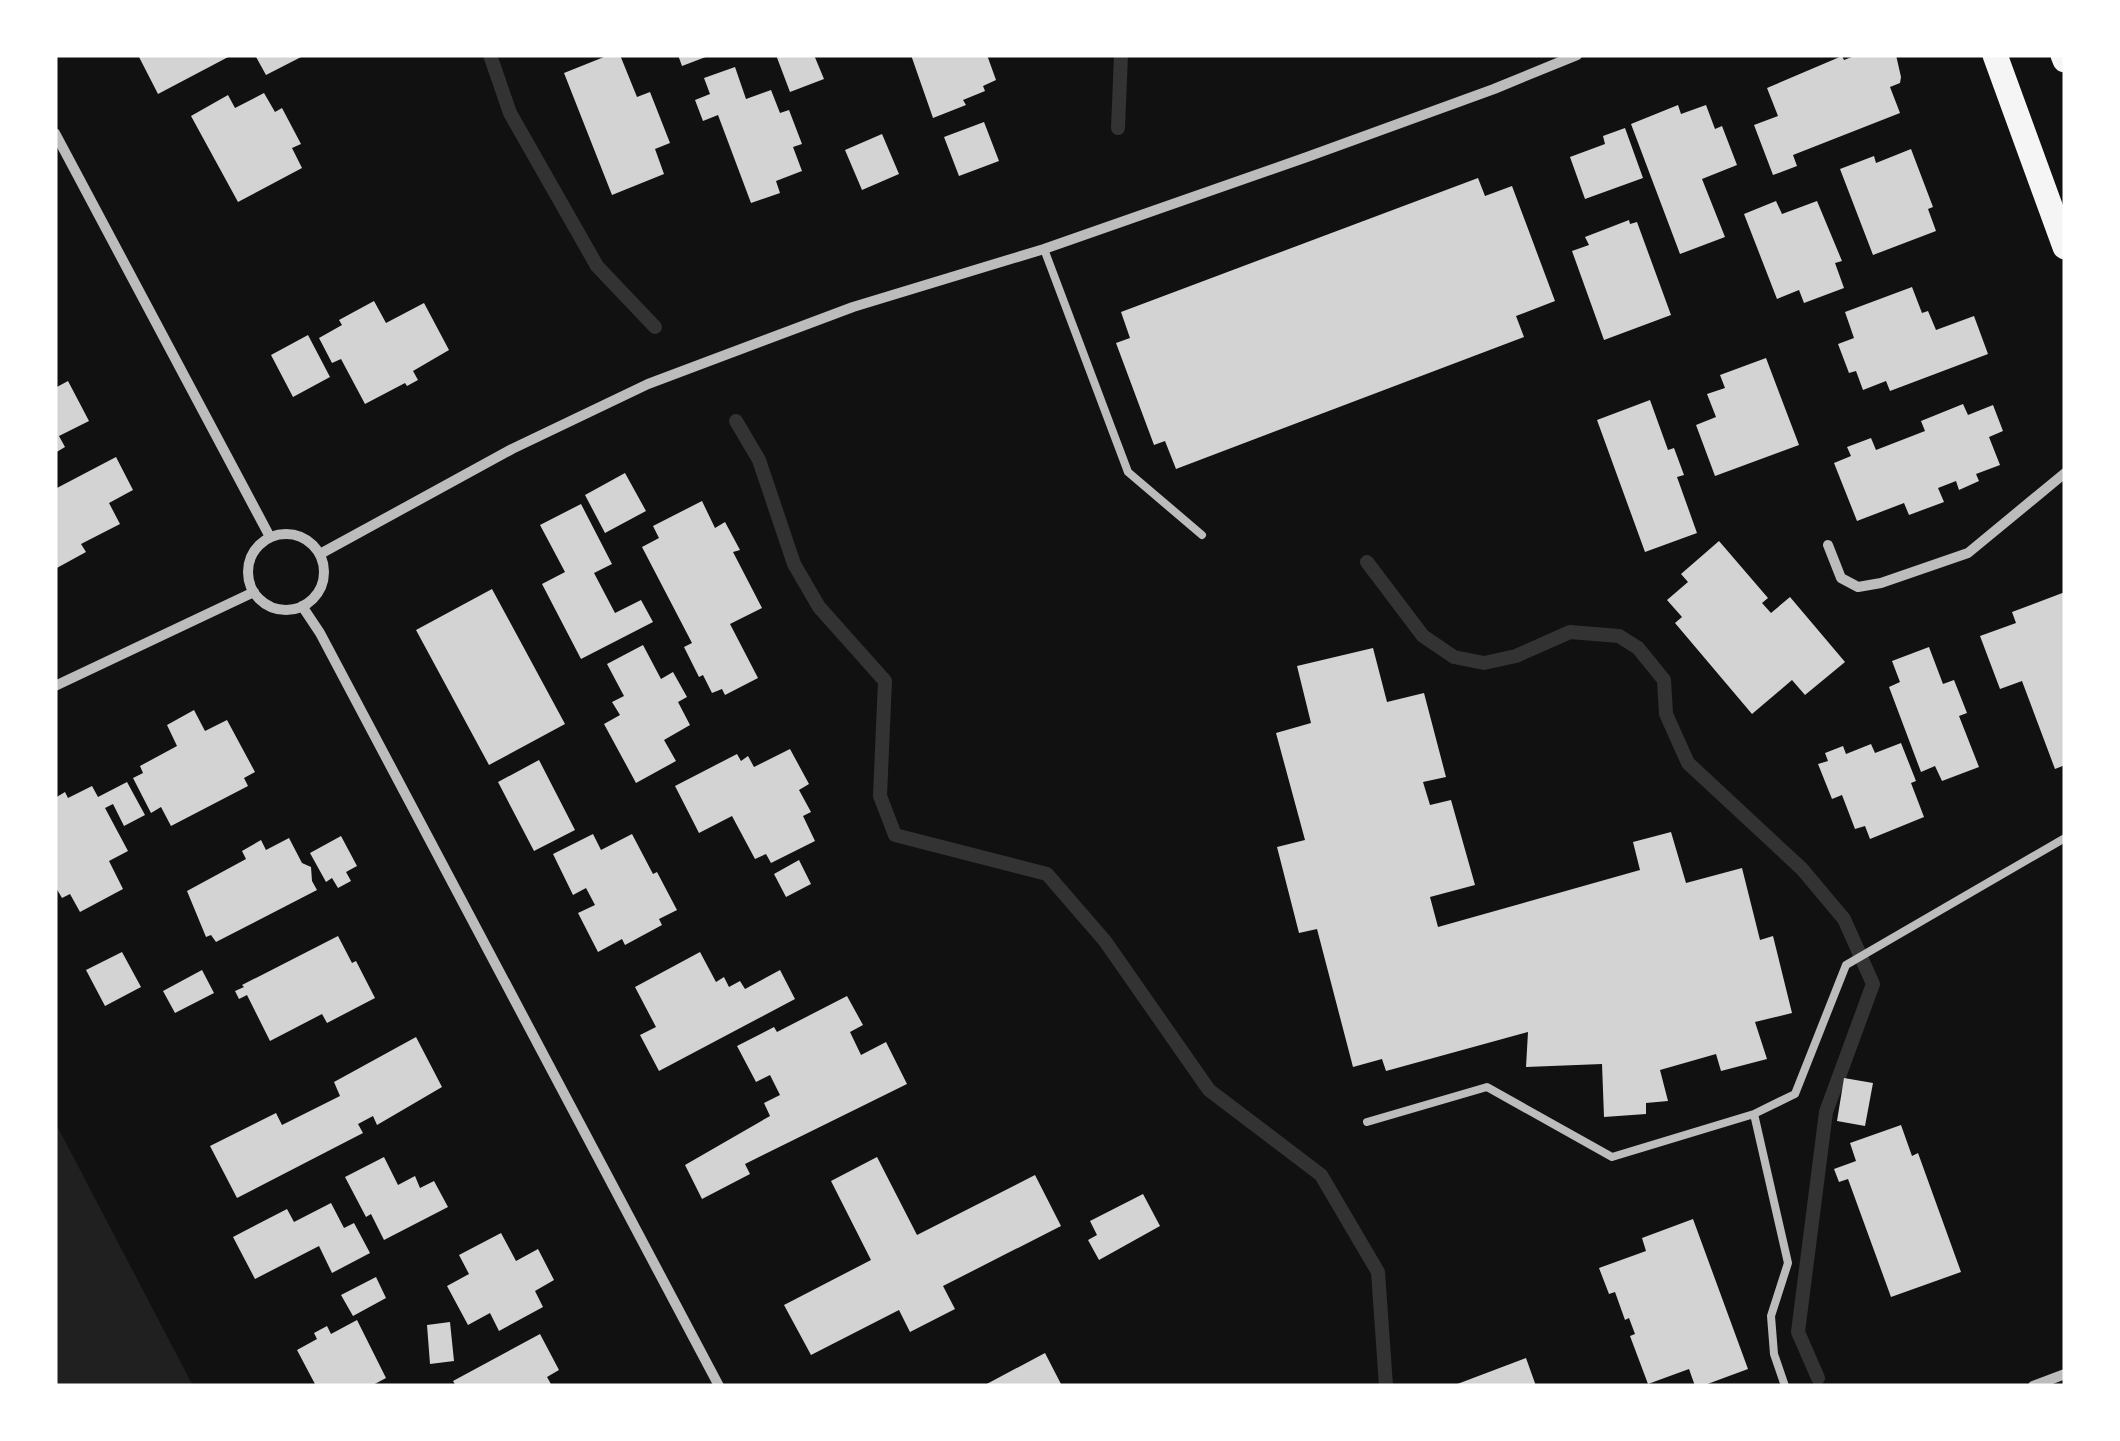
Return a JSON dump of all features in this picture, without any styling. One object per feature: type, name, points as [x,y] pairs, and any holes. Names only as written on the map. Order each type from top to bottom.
[{"type":"main road","points":[[1995,55],[2065,247]]},
{"type":"street","points":[[320,554],[512,450],[648,384],[853,307],[1044,249],[1363,137],[1577,55]]},
{"type":"street","points":[[55,133],[270,537]]},
{"type":"street","points":[[1828,545],[1841,578],[1858,587],[1881,583],[1968,553],[2065,472]]},
{"type":"street","points":[[280,534],[304,538],[320,554],[324,566],[320,590],[302,606],[270,606],[254,592],[249,568],[252,555],[270,537],[280,534]]},
{"type":"street","points":[[55,686],[254,592]]},
{"type":"street","points":[[302,606],[328,648],[719,1386]]},
{"type":"street","points":[[2033,1386],[2065,1374]]},
{"type":"lane","points":[[1044,249],[1128,472],[1202,535]]},
{"type":"lane","points":[[1367,1122],[1487,1087],[1612,1157],[1754,1114],[1795,1094],[1846,965],[2065,838]]},
{"type":"lane","points":[[1754,1114],[1788,1263],[1771,1316],[1774,1354],[1785,1386]]},
{"type":"shaded area","points":[[55,1122],[193,1386],[55,1386]]},
{"type":"building","points":[[138,55],[232,55],[158,94]]},
{"type":"building","points":[[255,55],[305,55],[266,75]]},
{"type":"building","points":[[609,55],[620,55],[637,97],[650,92],[670,143],[655,149],[664,174],[612,195],[564,73]]},
{"type":"building","points":[[678,55],[711,55],[682,66]]},
{"type":"building","points":[[776,55],[814,55],[824,79],[790,92]]},
{"type":"building","points":[[911,55],[987,55],[996,80],[983,86],[985,91],[963,100],[966,105],[933,118]]},
{"type":"building","points":[[1857,55],[1896,55],[1900,83],[1890,87],[1900,113],[1793,155],[1797,166],[1773,175],[1754,125],[1778,116],[1767,88],[1842,56],[1844,60]]},
{"type":"building","points":[[735,67],[746,99],[771,90],[780,113],[789,110],[802,144],[793,147],[802,171],[776,181],[780,193],[751,203],[718,115],[703,121],[695,100],[710,94],[704,78]]},
{"type":"building","points":[[264,93],[275,112],[282,108],[301,144],[292,148],[302,168],[238,202],[191,116],[228,95],[235,108]]},
{"type":"building","points":[[1678,105],[1681,114],[1706,105],[1715,129],[1722,126],[1737,165],[1702,179],[1725,237],[1680,254],[1631,124]]},
{"type":"building","points":[[984,122],[999,161],[959,176],[944,137]]},
{"type":"building","points":[[1625,128],[1643,178],[1585,199],[1570,157],[1605,144],[1603,136]]},
{"type":"building","points":[[882,134],[899,174],[862,190],[845,150]]},
{"type":"building","points":[[1911,149],[1933,207],[1928,209],[1936,231],[1873,255],[1840,169],[1874,156],[1876,163]]},
{"type":"building","points":[[1478,178],[1485,196],[1512,186],[1555,301],[1516,316],[1524,337],[1176,469],[1165,441],[1154,445],[1116,343],[1130,338],[1121,312]]},
{"type":"building","points":[[1776,201],[1782,214],[1817,201],[1842,261],[1835,263],[1844,288],[1804,303],[1799,290],[1777,299],[1744,214]]},
{"type":"building","points":[[1629,220],[1630,224],[1637,222],[1671,315],[1604,340],[1572,251],[1589,245],[1585,237]]},
{"type":"building","points":[[1912,287],[1922,313],[1928,311],[1936,330],[1974,316],[1988,354],[1890,391],[1886,381],[1863,390],[1856,371],[1849,373],[1838,344],[1854,338],[1845,312]]},
{"type":"building","points":[[374,301],[386,323],[424,303],[449,350],[413,371],[418,380],[365,404],[341,359],[332,363],[319,338],[342,325],[339,320]]},
{"type":"building","points":[[308,335],[330,377],[293,397],[271,355]]},
{"type":"building","points":[[1766,358],[1799,445],[1715,476],[1696,425],[1716,417],[1707,394],[1725,388],[1720,375]]},
{"type":"building","points":[[68,381],[89,421],[59,436],[65,447],[55,453],[55,388]]},
{"type":"building","points":[[1650,400],[1668,450],[1674,448],[1684,475],[1677,477],[1697,533],[1645,552],[1597,420]]},
{"type":"building","points":[[1963,404],[1968,415],[1993,405],[2003,431],[1989,437],[2000,465],[1976,474],[1979,481],[1959,490],[1956,481],[1938,488],[1944,502],[1909,515],[1904,503],[1857,521],[1834,463],[1851,456],[1847,447],[1871,438],[1876,450],[1925,431],[1921,421]]},
{"type":"building","points":[[116,457],[133,490],[109,503],[120,524],[81,544],[86,552],[55,569],[55,489]]},
{"type":"building","points":[[625,473],[646,511],[605,533],[585,495]]},
{"type":"building","points":[[702,501],[715,528],[725,522],[740,550],[733,552],[762,608],[730,624],[758,678],[725,695],[722,689],[712,693],[703,675],[699,677],[684,647],[692,643],[642,547],[659,538],[653,526]]},
{"type":"building","points":[[581,504],[612,564],[594,573],[615,613],[641,600],[653,622],[581,659],[542,584],[565,572],[540,525]]},
{"type":"building","points":[[1719,541],[1768,598],[1762,603],[1771,613],[1790,597],[1845,662],[1805,695],[1792,680],[1752,714],[1675,623],[1682,617],[1667,600],[1688,582],[1681,574]]},
{"type":"building","points":[[492,589],[565,724],[489,765],[416,630]]},
{"type":"building","points":[[2065,592],[2065,765],[2055,769],[2022,681],[2000,689],[1980,636],[2016,623],[2012,612]]},
{"type":"building","points":[[643,645],[661,679],[673,672],[687,697],[678,702],[690,725],[664,740],[676,761],[636,783],[604,724],[620,715],[612,702],[624,696],[607,664]]},
{"type":"building","points":[[1929,647],[1943,684],[1954,680],[1967,713],[1959,716],[1979,767],[1942,781],[1935,766],[1921,772],[1889,687],[1900,682],[1892,661]]},
{"type":"building","points":[[1373,648],[1387,702],[1424,693],[1446,777],[1423,782],[1430,805],[1451,800],[1475,885],[1430,897],[1438,927],[1640,870],[1633,842],[1671,832],[1686,883],[1742,868],[1760,940],[1773,936],[1792,1013],[1755,1022],[1767,1059],[1721,1071],[1716,1054],[1660,1070],[1668,1101],[1646,1103],[1646,1114],[1604,1117],[1602,1064],[1526,1067],[1528,1032],[1386,1071],[1382,1059],[1353,1067],[1317,929],[1299,933],[1277,847],[1305,840],[1276,733],[1311,723],[1297,666]]},
{"type":"building","points":[[194,710],[205,731],[227,720],[255,772],[244,778],[248,786],[171,826],[161,807],[151,813],[133,778],[143,773],[140,766],[177,746],[167,725]]},
{"type":"building","points":[[1901,743],[1916,781],[1911,783],[1924,817],[1870,839],[1865,826],[1855,829],[1842,795],[1832,799],[1818,764],[1828,761],[1825,753],[1843,746],[1846,754],[1871,744],[1875,753]]},
{"type":"building","points":[[790,749],[809,784],[799,790],[811,812],[803,816],[815,841],[771,863],[766,854],[755,859],[732,816],[699,833],[675,786],[737,754],[741,761],[748,756],[754,767]]},
{"type":"building","points":[[539,760],[575,830],[534,851],[498,782]]},
{"type":"building","points":[[127,782],[145,815],[124,826],[113,804],[105,808],[128,851],[109,861],[123,889],[80,912],[70,894],[62,898],[55,886],[55,798],[65,792],[68,798],[92,786],[98,797]]},
{"type":"building","points":[[593,834],[601,850],[632,834],[677,910],[659,919],[662,925],[625,945],[622,939],[598,952],[578,913],[595,905],[586,888],[573,895],[553,854]]},
{"type":"building","points":[[341,836],[357,866],[346,872],[351,881],[338,888],[332,878],[326,882],[310,853]]},
{"type":"building","points":[[289,838],[302,863],[311,867],[317,890],[216,942],[211,935],[206,937],[187,891],[246,859],[242,851],[261,840],[266,850]]},
{"type":"building","points":[[799,860],[811,884],[786,897],[774,874]]},
{"type":"building","points":[[338,936],[375,998],[327,1023],[322,1014],[270,1041],[247,995],[239,999],[235,991]]},
{"type":"building","points":[[122,952],[141,987],[105,1006],[86,970]]},
{"type":"building","points":[[700,952],[716,982],[724,977],[729,987],[740,981],[745,989],[780,970],[795,999],[659,1071],[640,1035],[656,1027],[635,987]]},
{"type":"building","points":[[202,970],[214,993],[175,1013],[163,991]]},
{"type":"building","points":[[847,996],[863,1025],[850,1032],[861,1055],[886,1042],[907,1084],[745,1164],[750,1174],[702,1199],[685,1165],[770,1116],[764,1103],[780,1095],[770,1075],[756,1082],[737,1046],[774,1027],[777,1032]]},
{"type":"building","points":[[416,1037],[442,1087],[377,1125],[373,1116],[358,1124],[363,1133],[237,1198],[210,1146],[276,1113],[282,1125],[340,1096],[334,1082]]},
{"type":"building","points":[[1844,1078],[1873,1083],[1865,1126],[1837,1121]]},
{"type":"building","points":[[1901,1125],[1912,1156],[1918,1153],[1961,1272],[1891,1297],[1848,1179],[1839,1182],[1834,1169],[1856,1161],[1850,1143]]},
{"type":"building","points":[[384,1157],[398,1185],[415,1176],[420,1188],[434,1181],[448,1207],[384,1240],[371,1214],[366,1217],[345,1177]]},
{"type":"building","points":[[877,1157],[917,1235],[1035,1175],[1061,1226],[943,1286],[955,1309],[910,1332],[899,1310],[811,1355],[784,1305],[871,1260],[831,1181]]},
{"type":"building","points":[[1143,1194],[1160,1226],[1099,1260],[1088,1240],[1097,1235],[1090,1221]]},
{"type":"building","points":[[331,1203],[344,1228],[354,1223],[370,1253],[332,1273],[319,1246],[255,1279],[233,1237],[287,1209],[294,1222]]},
{"type":"building","points":[[1693,1219],[1748,1369],[1702,1386],[1695,1386],[1689,1369],[1648,1384],[1630,1336],[1635,1334],[1629,1318],[1625,1320],[1615,1292],[1609,1294],[1599,1268],[1646,1251],[1642,1238]]},
{"type":"building","points":[[501,1233],[516,1261],[538,1249],[554,1280],[535,1291],[543,1307],[499,1331],[490,1313],[468,1325],[447,1286],[469,1274],[459,1255]]},
{"type":"building","points":[[376,1277],[386,1298],[353,1316],[341,1295]]},
{"type":"building","points":[[357,1320],[386,1378],[371,1386],[316,1386],[297,1350],[317,1339],[314,1333],[327,1326],[331,1334]]},
{"type":"building","points":[[450,1322],[454,1361],[430,1364],[427,1325]]},
{"type":"building","points":[[540,1334],[559,1370],[547,1377],[552,1386],[456,1386],[453,1381]]},
{"type":"building","points":[[1045,1353],[1062,1386],[983,1386]]},
{"type":"building","points":[[1526,1358],[1536,1386],[1452,1386]]},
{"type":"waterway","points":[[490,55],[510,113],[597,266],[655,327]]},
{"type":"waterway","points":[[1118,128],[1121,55]]},
{"type":"waterway","points":[[736,421],[759,460],[794,564],[819,607],[885,681],[880,796],[895,835],[1047,874],[1105,941],[1209,1090],[1321,1175],[1378,1272],[1386,1386]]},
{"type":"waterway","points":[[1367,562],[1423,636],[1454,657],[1484,663],[1516,656],[1570,632],[1619,636],[1638,648],[1664,680],[1666,714],[1688,763],[1802,869],[1844,919],[1873,984],[1826,1112],[1798,1332],[1818,1378]]}]
